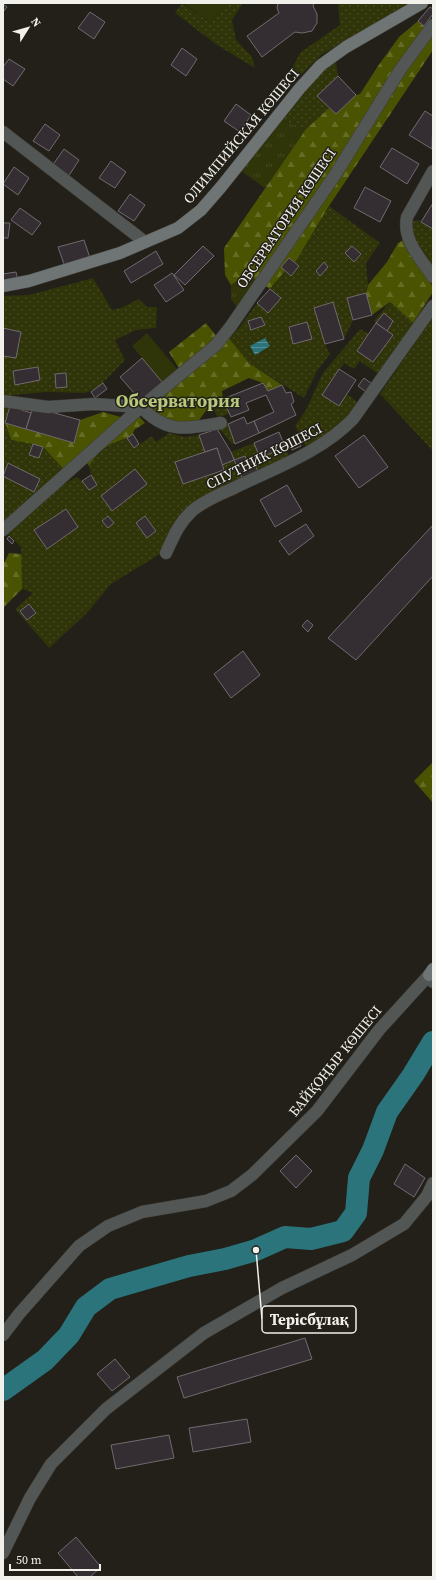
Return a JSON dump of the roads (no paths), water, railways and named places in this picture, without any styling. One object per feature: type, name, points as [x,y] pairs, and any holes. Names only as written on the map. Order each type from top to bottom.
[{"type":"street","name":"ОЛИМПИЙСКАЯ КӨШЕСІ","points":[[3,286],[29,281],[120,253],[178,228],[201,210],[300,88],[321,65],[346,47],[422,3]]},
{"type":"street","name":"ОБСЕРВАТОРИЯ КӨШЕСІ","points":[[3,530],[141,407],[216,344],[231,326],[335,175],[400,70],[433,25]]},
{"type":"street","points":[[3,132],[145,242]]},
{"type":"street","points":[[433,171],[407,217],[405,224],[408,238],[412,247],[433,277]]},
{"type":"street","name":"СПУТНИК КӨШЕСІ","points":[[166,553],[177,528],[192,511],[218,496],[324,444],[341,432],[353,420],[433,306]]},
{"type":"street","points":[[3,401],[48,407],[94,404],[141,407],[155,419],[164,424],[185,429],[221,424]]},
{"type":"street","name":"БАЙҚОҢЫР КӨШЕСІ","points":[[3,1334],[80,1246],[108,1226],[142,1212],[206,1201],[231,1191],[252,1175],[317,1111],[379,1030],[432,975]]},
{"type":"street","points":[[3,1553],[30,1498],[51,1464],[106,1409],[204,1333],[282,1288],[352,1255],[404,1224],[427,1196],[433,1183]]},
{"type":"water","points":[[265,338],[270,346],[255,355],[250,346]]},
{"type":"waterway","points":[[3,1390],[45,1360],[69,1335],[86,1307],[110,1289],[189,1266],[225,1259],[256,1250],[285,1237],[311,1239],[343,1231],[356,1213],[359,1178],[373,1150],[387,1112],[413,1075],[433,1042]]},
{"type":"place","name":"Терісбұлақ","points":[[256,1250]]},
{"type":"district","name":"Обсерватория","points":[[178,401]]}]
